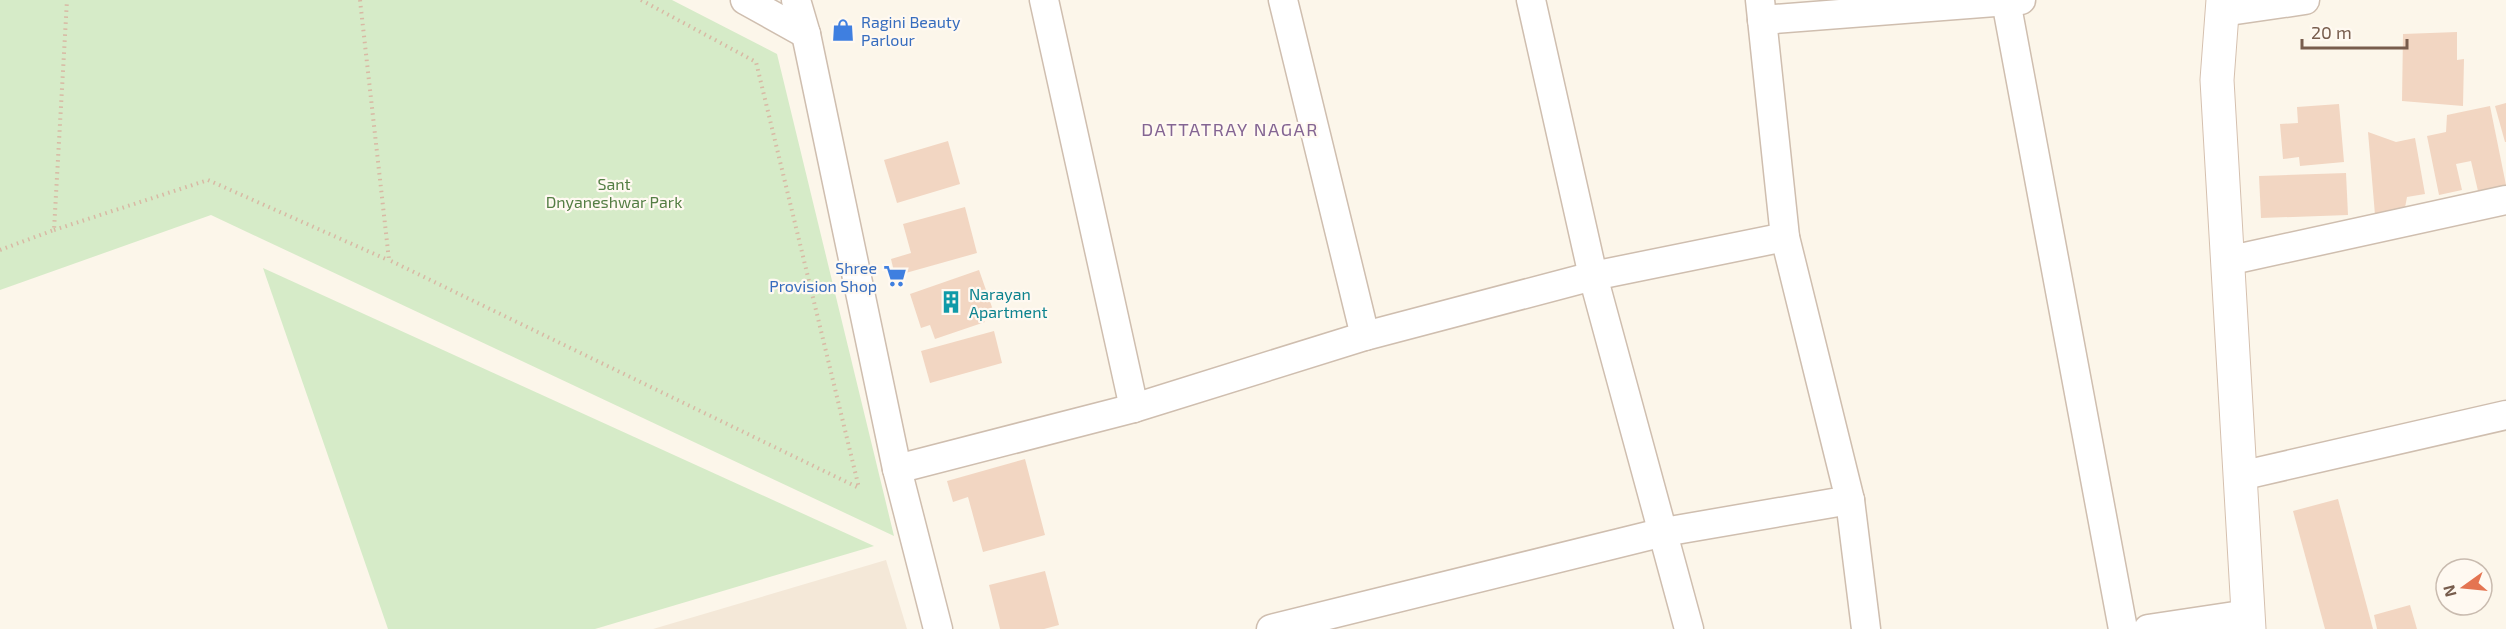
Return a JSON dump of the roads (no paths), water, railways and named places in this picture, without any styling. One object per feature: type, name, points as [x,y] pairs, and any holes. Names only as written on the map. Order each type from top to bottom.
[{"type":"main road","points":[[2223,6],[2217,80],[2249,621]]},
{"type":"street","points":[[745,0],[806,34]]},
{"type":"street","points":[[796,0],[806,34],[897,469],[938,629]]},
{"type":"street","points":[[1044,0],[1134,408]]},
{"type":"street","points":[[1283,0],[1365,336]]},
{"type":"street","points":[[1531,0],[1593,276],[1689,629]]},
{"type":"street","points":[[2223,6],[2306,0]]},
{"type":"street","points":[[1866,629],[1850,500],[1785,237],[1761,10],[2013,1],[2123,629]]},
{"type":"street","points":[[2227,261],[2506,200]]},
{"type":"street","points":[[897,469],[1134,408],[1365,336],[1593,276],[1785,237]]},
{"type":"street","points":[[2240,476],[2506,415]]},
{"type":"street","points":[[1271,629],[1664,532],[1850,500]]},
{"type":"street","points":[[2148,629],[2249,621]]},
{"type":"place","name":"Ragini Beauty Parlour","points":[[843,30]]},
{"type":"place","name":"Shree Provision Shop","points":[[895,276]]},
{"type":"place","name":"Narayan Apartment","points":[[951,302]]},
{"type":"district","name":"DATTATRAY NAGAR","points":[[1230,129]]},
{"type":"park label","name":"Sant Dnyaneshwar Park","points":[[614,192]]}]
